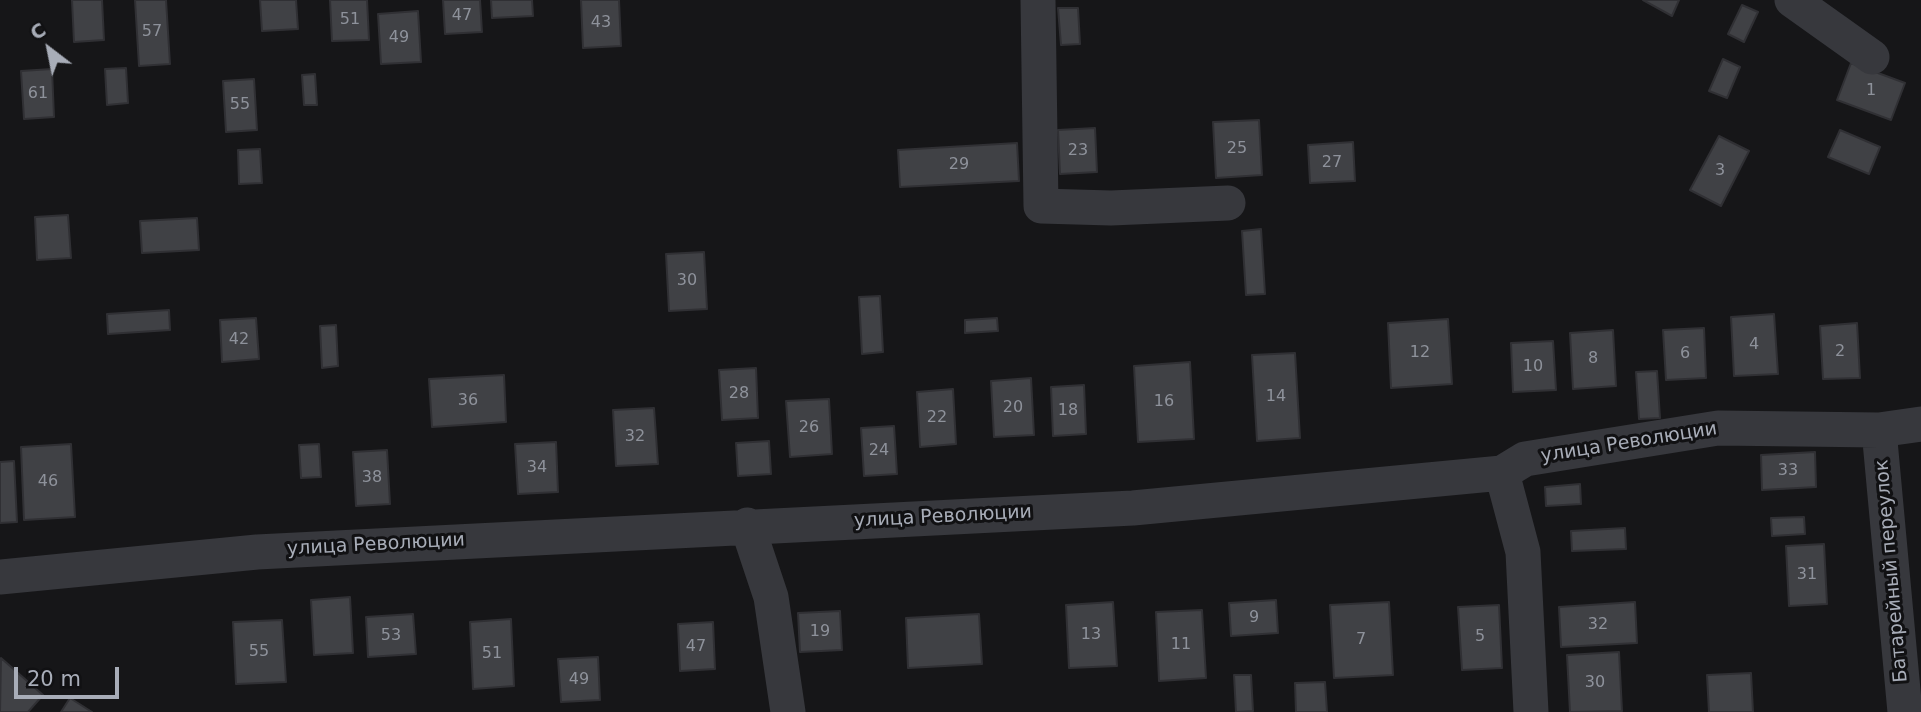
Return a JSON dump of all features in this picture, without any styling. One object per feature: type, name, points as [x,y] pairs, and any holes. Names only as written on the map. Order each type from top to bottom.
[{"type":"street","points":[[1038,0],[1041,206],[1111,208],[1228,203]]},
{"type":"street","points":[[1792,0],[1872,57]]},
{"type":"street","name":"улица Революции","points":[[0,577],[257,552],[1133,508],[1502,473],[1525,459],[1718,428],[1879,430],[1921,424]]},
{"type":"street","name":"Батарейный переулок","points":[[1879,430],[1905,712]]},
{"type":"street","points":[[1502,473],[1523,552],[1531,712]]},
{"type":"street","points":[[747,526],[771,597],[788,712]]},
{"type":"building","points":[[72,0],[102,0],[104,40],[74,42]]},
{"type":"building","points":[[135,0],[166,0],[170,64],[139,66]]},
{"type":"building","points":[[260,0],[296,0],[298,29],[262,31]]},
{"type":"building","points":[[330,0],[367,0],[369,40],[332,41]]},
{"type":"building","points":[[443,0],[480,0],[482,32],[445,34]]},
{"type":"building","points":[[491,0],[532,0],[533,16],[492,18]]},
{"type":"building","points":[[581,0],[619,0],[621,46],[583,48]]},
{"type":"building","points":[[1643,0],[1679,0],[1672,16]]},
{"type":"building","points":[[1742,5],[1758,12],[1744,42],[1728,34]]},
{"type":"building","points":[[1058,8],[1078,8],[1080,44],[1061,45]]},
{"type":"building","points":[[418,11],[421,62],[381,64],[378,14]]},
{"type":"building","points":[[1723,59],[1740,67],[1727,98],[1709,91]]},
{"type":"building","points":[[1851,63],[1905,83],[1891,120],[1837,100]]},
{"type":"building","points":[[126,68],[128,103],[107,105],[105,69]]},
{"type":"building","points":[[52,69],[54,117],[24,119],[21,71]]},
{"type":"building","points":[[315,74],[317,105],[304,105],[302,75]]},
{"type":"building","points":[[254,79],[257,130],[226,132],[223,81]]},
{"type":"building","points":[[1259,120],[1262,175],[1216,178],[1213,122]]},
{"type":"building","points":[[1095,128],[1097,172],[1060,174],[1058,130]]},
{"type":"building","points":[[1840,130],[1880,147],[1869,174],[1828,157]]},
{"type":"building","points":[[1719,136],[1749,151],[1721,206],[1690,190]]},
{"type":"building","points":[[1353,142],[1355,181],[1310,183],[1308,145]]},
{"type":"building","points":[[1017,143],[1019,181],[900,187],[898,150]]},
{"type":"building","points":[[260,149],[262,183],[239,184],[238,150]]},
{"type":"building","points":[[68,215],[71,258],[37,260],[35,217]]},
{"type":"building","points":[[197,218],[199,250],[142,253],[140,221]]},
{"type":"building","points":[[1261,229],[1265,294],[1246,295],[1242,231]]},
{"type":"building","points":[[704,252],[707,309],[669,311],[666,254]]},
{"type":"building","points":[[880,296],[883,352],[862,354],[859,297]]},
{"type":"building","points":[[169,310],[170,330],[108,334],[107,314]]},
{"type":"building","points":[[1774,314],[1778,374],[1734,376],[1731,317]]},
{"type":"building","points":[[256,318],[259,359],[222,362],[220,320]]},
{"type":"building","points":[[997,318],[998,331],[965,333],[965,320]]},
{"type":"building","points":[[1448,319],[1452,384],[1391,388],[1388,323]]},
{"type":"building","points":[[1857,323],[1860,378],[1823,379],[1820,326]]},
{"type":"building","points":[[336,325],[338,366],[322,368],[320,326]]},
{"type":"building","points":[[1704,328],[1706,378],[1666,380],[1663,330]]},
{"type":"building","points":[[1613,330],[1616,386],[1573,389],[1570,333]]},
{"type":"building","points":[[1553,341],[1556,390],[1513,392],[1511,343]]},
{"type":"building","points":[[1295,353],[1300,438],[1257,441],[1252,355]]},
{"type":"building","points":[[1190,362],[1194,439],[1138,442],[1134,366]]},
{"type":"building","points":[[756,368],[758,418],[722,420],[719,370]]},
{"type":"building","points":[[1657,371],[1660,418],[1639,419],[1636,372]]},
{"type":"building","points":[[504,375],[506,422],[432,427],[429,379]]},
{"type":"building","points":[[1031,378],[1034,435],[994,437],[991,381]]},
{"type":"building","points":[[1084,385],[1086,434],[1053,436],[1051,387]]},
{"type":"building","points":[[953,389],[956,444],[920,447],[917,392]]},
{"type":"building","points":[[829,399],[832,454],[790,457],[786,401]]},
{"type":"building","points":[[654,408],[658,464],[616,466],[613,410]]},
{"type":"building","points":[[894,426],[897,474],[864,476],[861,428]]},
{"type":"building","points":[[769,441],[771,474],[738,476],[736,443]]},
{"type":"building","points":[[556,442],[558,492],[518,494],[515,444]]},
{"type":"building","points":[[71,444],[75,517],[24,520],[21,447]]},
{"type":"building","points":[[319,444],[321,477],[301,478],[299,445]]},
{"type":"building","points":[[387,450],[390,504],[356,506],[353,452]]},
{"type":"building","points":[[1815,452],[1816,487],[1762,490],[1761,455]]},
{"type":"building","points":[[14,461],[17,522],[0,523],[0,462]]},
{"type":"building","points":[[1580,484],[1581,504],[1546,506],[1545,487]]},
{"type":"building","points":[[1804,517],[1805,534],[1772,536],[1771,518]]},
{"type":"building","points":[[1625,528],[1626,549],[1572,551],[1571,531]]},
{"type":"building","points":[[1824,544],[1827,604],[1789,606],[1786,546]]},
{"type":"building","points":[[350,597],[353,653],[314,655],[311,600]]},
{"type":"building","points":[[1276,600],[1278,633],[1231,636],[1229,603]]},
{"type":"building","points":[[1113,602],[1117,666],[1069,668],[1066,605]]},
{"type":"building","points":[[1389,602],[1393,675],[1334,678],[1330,605]]},
{"type":"building","points":[[1635,602],[1637,643],[1561,647],[1559,607]]},
{"type":"building","points":[[1499,605],[1502,668],[1462,670],[1458,607]]},
{"type":"building","points":[[1202,610],[1206,678],[1159,681],[1156,612]]},
{"type":"building","points":[[840,611],[842,650],[800,652],[798,613]]},
{"type":"building","points":[[413,614],[416,654],[368,657],[366,617]]},
{"type":"building","points":[[979,614],[982,664],[908,668],[906,618]]},
{"type":"building","points":[[511,619],[514,686],[473,689],[470,622]]},
{"type":"building","points":[[282,620],[286,682],[236,684],[233,622]]},
{"type":"building","points":[[713,622],[715,669],[680,671],[678,624]]},
{"type":"building","points":[[1619,652],[1622,711],[1570,712],[1567,655]]},
{"type":"building","points":[[598,657],[600,700],[561,702],[558,659]]},
{"type":"building","points":[[1,658],[43,695],[28,712],[0,712]]},
{"type":"building","points":[[1751,673],[1753,712],[1709,712],[1707,675]]},
{"type":"building","points":[[1234,675],[1251,675],[1253,711],[1236,712]]},
{"type":"building","points":[[1325,682],[1327,712],[1296,712],[1295,683]]},
{"type":"building","points":[[70,698],[92,712],[61,712]]}]
